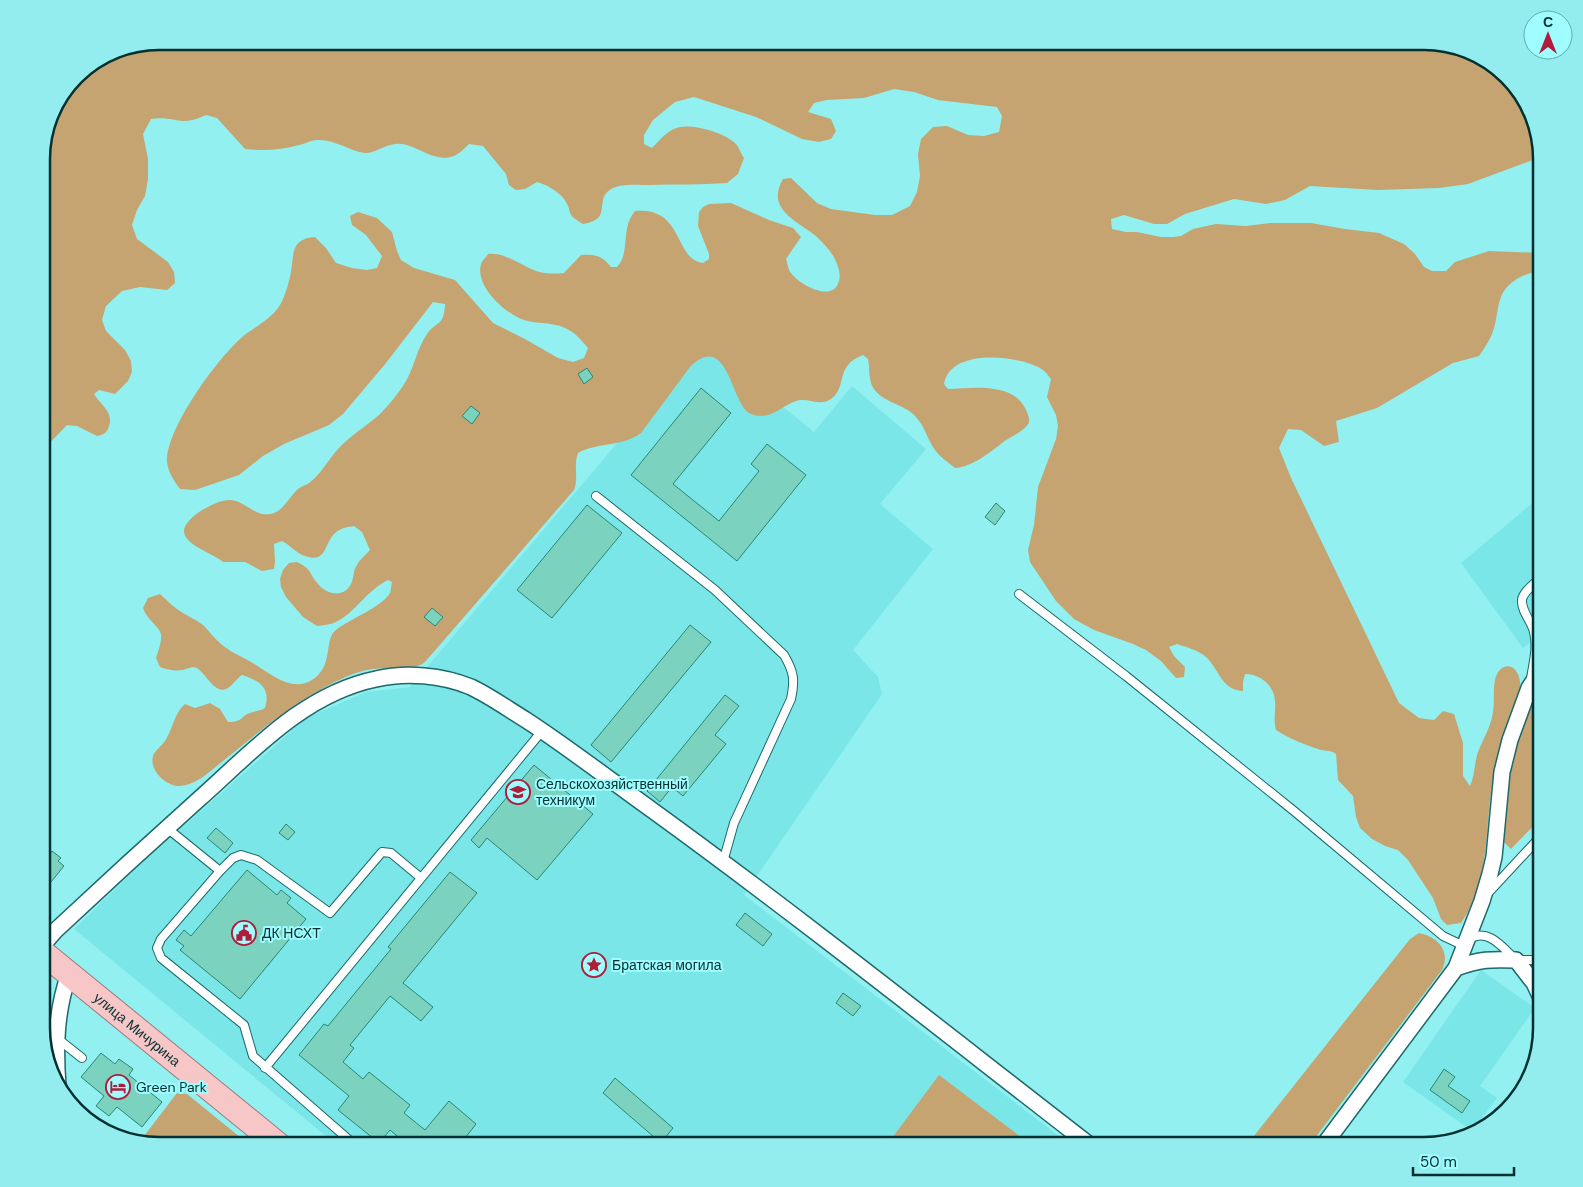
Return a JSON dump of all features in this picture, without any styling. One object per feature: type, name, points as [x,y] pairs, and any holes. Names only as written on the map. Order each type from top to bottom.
[{"type":"main road","name":"улица Мичурина","points":[[52,962],[269,1137]]},
{"type":"street","points":[[50,938],[62,924],[167,828],[279,728],[303,710],[327,696],[352,685],[378,678],[405,676],[439,677],[462,684],[497,701],[542,731],[723,862],[1079,1137]]},
{"type":"street","points":[[1330,1137],[1456,968],[1482,901],[1494,857],[1502,772],[1510,740],[1533,682]]},
{"type":"street","points":[[1456,968],[1477,960],[1516,960],[1533,982]]},
{"type":"street","points":[[52,962],[60,1006],[56,1038],[57,1067]]},
{"type":"lane","points":[[596,496],[715,590],[784,655],[792,668],[794,684],[791,699],[734,823],[723,862]]},
{"type":"lane","points":[[1533,586],[1524,595],[1522,602],[1533,628]]},
{"type":"lane","points":[[1019,594],[1126,676],[1294,811],[1443,936],[1466,943],[1475,936],[1486,935],[1496,941],[1516,960],[1533,960]]},
{"type":"lane","points":[[1529,688],[1533,665]]},
{"type":"lane","points":[[265,1068],[542,731]]},
{"type":"lane","points":[[167,828],[220,871]]},
{"type":"lane","points":[[1482,901],[1496,883],[1533,844]]},
{"type":"lane","points":[[346,1137],[253,1056],[244,1025],[161,958],[158,948],[161,939],[220,871],[233,858],[240,855],[257,860],[330,913],[382,852],[391,853],[421,878]]},
{"type":"lane","points":[[56,1038],[82,1058]]},
{"type":"shaded area","points":[[159,50],[1431,50],[1446,52],[1472,61],[1490,72],[1501,82],[1515,98],[1525,117],[1532,145],[1533,160],[1468,184],[1439,188],[1378,190],[1310,186],[1285,200],[1266,204],[1234,199],[1185,214],[1167,224],[1154,224],[1124,215],[1111,219],[1112,229],[1161,237],[1181,236],[1193,229],[1216,224],[1246,226],[1270,223],[1311,223],[1379,233],[1404,244],[1415,254],[1424,267],[1432,271],[1446,271],[1455,262],[1489,251],[1533,253],[1533,272],[1512,282],[1504,291],[1493,332],[1479,356],[1453,363],[1377,408],[1336,421],[1339,442],[1324,446],[1301,430],[1288,429],[1279,448],[1291,478],[1399,703],[1419,718],[1434,720],[1443,711],[1454,714],[1463,743],[1463,776],[1470,786],[1478,752],[1492,717],[1495,678],[1503,667],[1508,666],[1516,671],[1520,680],[1521,689],[1495,770],[1491,789],[1483,868],[1471,906],[1461,923],[1447,925],[1441,919],[1433,898],[1408,860],[1398,850],[1372,839],[1360,828],[1356,817],[1353,796],[1338,780],[1336,754],[1303,744],[1276,730],[1274,695],[1269,685],[1261,678],[1245,674],[1243,691],[1236,690],[1225,683],[1206,657],[1177,644],[1169,647],[1174,656],[1185,667],[1184,677],[1176,678],[1161,661],[1146,650],[1094,630],[1074,619],[1056,601],[1030,562],[1028,550],[1034,525],[1038,487],[1056,439],[1058,426],[1056,415],[1047,397],[1051,379],[1040,368],[1029,363],[1001,358],[985,358],[958,364],[949,372],[944,384],[948,389],[991,388],[1011,394],[1025,408],[1029,422],[1021,431],[980,459],[968,465],[955,468],[935,450],[915,416],[878,394],[872,386],[868,359],[863,355],[848,365],[839,389],[831,399],[824,402],[795,401],[772,413],[759,416],[751,414],[744,408],[721,363],[713,357],[703,358],[690,367],[641,433],[618,443],[594,447],[578,453],[574,490],[425,662],[414,667],[401,669],[373,669],[360,672],[328,685],[290,709],[197,781],[178,786],[173,785],[163,780],[153,766],[152,761],[155,752],[165,741],[178,712],[185,704],[195,708],[210,703],[220,709],[228,722],[233,722],[247,714],[265,708],[266,695],[265,690],[259,683],[242,675],[230,687],[223,690],[214,686],[202,672],[194,667],[183,670],[169,670],[160,667],[156,658],[161,634],[143,608],[148,598],[160,594],[183,613],[203,625],[228,649],[282,681],[299,684],[308,682],[321,671],[327,658],[330,639],[336,630],[373,608],[390,593],[392,582],[388,580],[374,589],[343,618],[331,624],[317,626],[303,617],[286,597],[281,587],[280,579],[283,570],[289,563],[297,562],[306,567],[318,584],[326,591],[340,593],[348,588],[352,582],[356,567],[370,550],[362,532],[354,526],[346,527],[335,533],[321,555],[317,557],[312,558],[302,555],[282,541],[274,544],[274,569],[262,571],[245,562],[223,562],[193,544],[185,535],[184,530],[190,519],[210,506],[224,501],[235,501],[254,511],[265,514],[271,514],[279,510],[297,490],[309,483],[317,475],[343,444],[389,405],[407,380],[427,334],[442,320],[445,304],[433,302],[386,363],[343,414],[329,425],[284,444],[263,456],[239,475],[195,490],[180,489],[171,475],[167,462],[170,444],[176,428],[195,394],[218,363],[240,339],[267,319],[280,305],[288,285],[295,248],[298,244],[307,238],[315,237],[326,248],[336,263],[367,270],[377,268],[382,256],[366,235],[352,225],[350,216],[358,212],[377,218],[392,232],[401,260],[414,268],[455,280],[493,323],[558,358],[573,362],[584,358],[588,348],[575,334],[559,326],[530,322],[519,318],[505,309],[491,296],[482,280],[480,272],[481,264],[488,254],[500,255],[536,271],[554,274],[564,273],[581,255],[598,256],[611,267],[617,267],[624,254],[628,225],[635,211],[651,212],[662,217],[670,224],[687,253],[694,260],[703,263],[709,259],[709,254],[698,226],[699,212],[709,204],[731,203],[769,220],[793,228],[801,237],[786,259],[789,270],[792,275],[804,284],[826,292],[837,286],[840,278],[839,270],[828,249],[817,237],[793,220],[781,207],[778,199],[783,179],[791,178],[817,203],[831,209],[875,215],[892,215],[910,206],[917,192],[920,176],[918,154],[921,139],[933,127],[947,126],[968,135],[984,136],[999,132],[1002,116],[997,107],[938,100],[914,92],[894,89],[864,98],[827,100],[814,103],[808,112],[831,119],[836,131],[831,139],[819,142],[802,139],[756,117],[694,97],[675,102],[653,120],[644,135],[644,144],[652,148],[668,132],[680,127],[686,126],[710,130],[725,136],[737,145],[744,158],[738,174],[727,183],[615,187],[606,193],[603,198],[601,214],[598,218],[583,224],[571,215],[562,196],[548,187],[537,182],[525,189],[516,190],[509,185],[506,174],[483,146],[469,144],[456,155],[446,158],[431,155],[403,144],[395,144],[365,153],[324,140],[315,140],[279,149],[252,150],[245,149],[217,118],[206,115],[189,121],[151,119],[143,134],[148,159],[148,179],[145,196],[137,210],[132,225],[137,239],[168,262],[174,272],[175,283],[167,290],[140,287],[122,291],[106,306],[102,320],[106,331],[125,350],[131,361],[132,372],[128,381],[115,394],[99,390],[94,394],[110,417],[108,428],[104,433],[97,436],[77,426],[67,425],[50,443],[51,145],[58,117],[77,87],[93,72],[104,65],[137,52]]},
{"type":"shaded area","name":"Сельскохозяйственный техникум","points":[[703,342],[814,432],[852,386],[926,449],[880,504],[933,549],[853,650],[878,677],[882,694],[744,895],[1060,1137],[327,1137],[74,929],[139,866],[306,718],[366,692],[410,687]]},
{"type":"shaded area","points":[[1533,503],[1533,641],[1523,648],[1461,563]]},
{"type":"shaded area","points":[[1533,694],[1533,826],[1511,849],[1500,838],[1512,746]]},
{"type":"shaded area","points":[[1419,933],[1437,941],[1444,951],[1445,957],[1442,970],[1316,1137],[1253,1137],[1410,939]]},
{"type":"shaded area","points":[[1481,970],[1533,1007],[1533,1011],[1480,1086],[1497,1098],[1479,1122],[1467,1128],[1403,1082]]},
{"type":"shaded area","points":[[939,1075],[1021,1137],[893,1137]]},
{"type":"shaded area","points":[[177,1093],[187,1094],[240,1137],[159,1137],[144,1136]]},
{"type":"building","points":[[587,368],[593,377],[584,384],[578,374]]},
{"type":"building","points":[[701,388],[731,413],[673,484],[719,521],[759,471],[751,464],[767,444],[806,475],[737,561],[631,475]]},
{"type":"building","points":[[471,406],[480,413],[472,424],[462,416]]},
{"type":"building","points":[[996,503],[1005,511],[995,525],[985,517]]},
{"type":"building","points":[[587,505],[622,533],[552,618],[517,590]]},
{"type":"building","points":[[432,608],[443,617],[435,626],[424,617]]},
{"type":"building","points":[[690,625],[711,642],[611,762],[591,745]]},
{"type":"building","points":[[725,695],[739,706],[715,735],[726,744],[683,796],[672,787],[660,802],[647,791]]},
{"type":"building","points":[[534,765],[593,814],[537,880],[487,838],[479,848],[471,840]]},
{"type":"building","points":[[286,824],[295,832],[288,840],[279,833]]},
{"type":"building","points":[[216,828],[233,843],[225,853],[207,838]]},
{"type":"building","points":[[52,851],[61,858],[58,861],[64,866],[51,882],[50,854]]},
{"type":"building","name":"ДК НСХТ","points":[[247,870],[277,895],[281,890],[291,898],[287,903],[306,919],[240,999],[180,950],[184,946],[176,940],[184,930],[191,936]]},
{"type":"building","points":[[450,872],[477,893],[403,983],[433,1007],[421,1021],[390,996],[350,1045],[354,1048],[343,1062],[363,1079],[369,1072],[410,1105],[404,1113],[425,1130],[449,1101],[476,1124],[466,1137],[398,1137],[390,1130],[384,1137],[372,1137],[338,1110],[349,1096],[299,1055],[324,1024],[328,1026],[391,949],[388,947]]},
{"type":"building","points":[[745,913],[772,934],[763,946],[736,925]]},
{"type":"building","points":[[843,993],[861,1006],[853,1016],[836,1003]]},
{"type":"building","name":"Green Park","points":[[101,1053],[115,1064],[119,1059],[133,1069],[129,1075],[162,1102],[142,1127],[117,1107],[109,1116],[96,1106],[104,1096],[81,1077]]},
{"type":"building","points":[[1444,1069],[1455,1077],[1448,1086],[1470,1101],[1462,1113],[1430,1090]]},
{"type":"building","points":[[615,1078],[673,1128],[666,1137],[654,1137],[603,1093]]},
{"type":"place","name":"Сельскохозяйственный техникум","points":[[518,792]]},
{"type":"place","name":"ДК НСХТ","points":[[244,933]]},
{"type":"place","name":"Братская могила","points":[[594,965]]},
{"type":"place","name":"Green Park","points":[[118,1087]]}]
